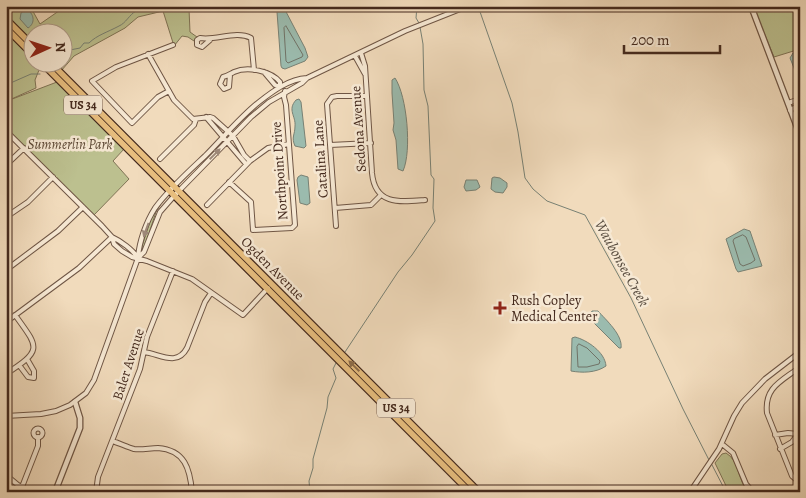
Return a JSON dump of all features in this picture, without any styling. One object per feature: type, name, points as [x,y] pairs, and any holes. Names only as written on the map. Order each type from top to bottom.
[{"type":"main road","points":[[6,19],[22,36]]},
{"type":"main road","points":[[6,28],[22,44]]},
{"type":"main road","name":"Ogden Avenue","points":[[51,72],[479,492]]},
{"type":"main road","name":"Ogden Avenue","points":[[60,72],[174,191]]},
{"type":"main road","name":"Ogden Avenue","points":[[269,286],[470,492]]},
{"type":"street","points":[[6,416],[52,412],[75,402],[86,393],[94,380],[138,258],[144,252],[160,212],[174,191],[228,132],[259,102],[280,87],[307,78],[422,24],[468,6]]},
{"type":"street","points":[[751,6],[800,135]]},
{"type":"street","points":[[210,40],[229,36],[247,36],[251,38],[254,70]]},
{"type":"street","points":[[169,92],[158,97],[132,123],[92,81],[116,67],[173,45]]},
{"type":"street","points":[[148,54],[169,92],[180,106],[196,119]]},
{"type":"street","name":"Sedona Avenue","points":[[361,54],[366,74],[373,180],[381,195]]},
{"type":"street","name":"Sedona Avenue","points":[[355,56],[366,74]]},
{"type":"street","points":[[230,75],[236,71],[254,70],[264,72],[284,92]]},
{"type":"street","points":[[174,191],[272,100],[302,83],[307,78]]},
{"type":"street","name":"Northpoint Drive","points":[[229,182],[251,202],[253,230],[292,228],[295,225],[284,92]]},
{"type":"street","name":"Catalina Lane","points":[[336,226],[327,104],[329,100],[337,96],[367,96]]},
{"type":"street","points":[[788,103],[800,99]]},
{"type":"street","name":"Northpoint Drive","points":[[272,100],[280,100],[286,105]]},
{"type":"street","points":[[790,110],[800,105]]},
{"type":"street","points":[[206,117],[248,162]]},
{"type":"street","points":[[196,119],[213,118],[233,136],[248,162]]},
{"type":"street","points":[[160,159],[194,125],[196,119]]},
{"type":"street","points":[[6,131],[112,237],[134,252],[138,258],[192,278],[243,315],[269,286]]},
{"type":"street","points":[[330,146],[371,143]]},
{"type":"street","points":[[207,205],[248,162],[268,148],[289,144]]},
{"type":"street","points":[[6,165],[24,148]]},
{"type":"street","points":[[6,217],[28,202],[54,177]]},
{"type":"street","points":[[335,208],[371,205],[381,195],[397,202],[425,200]]},
{"type":"street","points":[[6,270],[58,231],[83,207]]},
{"type":"street","points":[[6,322],[79,268],[112,237]]},
{"type":"street","name":"Baler Avenue","points":[[96,492],[98,477],[140,369],[147,337],[173,271]]},
{"type":"street","points":[[144,352],[170,359],[177,358],[183,354],[205,302],[212,293]]},
{"type":"street","points":[[6,374],[19,365],[33,351],[34,342],[15,315]]},
{"type":"street","points":[[690,492],[722,444],[742,403],[765,379],[800,352]]},
{"type":"street","points":[[795,356],[800,363]]},
{"type":"street","points":[[19,365],[28,377],[34,378],[34,371],[26,359]]},
{"type":"street","points":[[800,367],[774,386],[767,398],[767,413],[780,449],[792,476],[800,483]]},
{"type":"street","points":[[55,492],[80,428],[80,418],[75,402]]},
{"type":"street","points":[[775,435],[798,434],[792,442],[780,449]]},
{"type":"street","points":[[20,492],[38,446],[38,437]]},
{"type":"street","points":[[112,441],[136,449],[162,449],[174,453],[187,465],[192,492]]},
{"type":"street","points":[[722,444],[733,453],[746,484],[753,492]]},
{"type":"street","points":[[6,475],[22,487],[34,492]]},
{"type":"green space","points":[[6,6],[30,6],[39,22],[22,22],[22,32],[6,15]]},
{"type":"green space","points":[[66,6],[174,6],[175,10],[189,9],[190,32],[197,37],[194,41],[182,36],[174,46],[163,11],[138,17],[125,28],[72,58],[72,22],[43,22]]},
{"type":"green space","points":[[753,6],[800,6],[800,49],[774,57]]},
{"type":"green space","name":"Summerlin Park","points":[[6,33],[22,49],[22,72],[38,72],[35,80],[36,88],[7,101],[57,82],[124,149],[113,161],[129,179],[94,215],[6,129]]},
{"type":"green space","points":[[162,202],[156,212],[144,248],[140,252],[151,219]]},
{"type":"green space","points":[[292,310],[315,330],[424,440],[400,419]]},
{"type":"green space","points":[[726,453],[734,460],[748,492],[729,492],[715,463],[722,454]]},
{"type":"water","points":[[283,6],[308,57],[305,61],[285,69],[281,66],[277,12],[279,7]]},
{"type":"water","points":[[26,9],[31,13],[32,22],[23,22],[20,19],[21,13]]},
{"type":"water","points":[[800,51],[800,83],[790,58],[793,53]]},
{"type":"water","points":[[395,78],[403,97],[407,124],[407,151],[403,171],[398,169],[396,140],[393,130],[392,80]]},
{"type":"water","points":[[299,99],[301,102],[306,146],[304,148],[295,146],[293,140],[295,122],[292,107],[296,100]]},
{"type":"water","points":[[301,175],[308,177],[310,203],[307,205],[300,203],[297,180]]},
{"type":"water","points":[[492,178],[500,178],[507,183],[503,193],[495,192],[491,189]]},
{"type":"water","points":[[466,180],[477,180],[480,187],[476,190],[466,191],[464,187]]},
{"type":"water","points":[[744,229],[750,231],[762,266],[738,272],[726,239]]},
{"type":"water","points":[[592,311],[598,311],[613,328],[621,343],[621,348],[590,319],[589,314]]},
{"type":"water","points":[[575,337],[595,347],[605,361],[606,366],[589,372],[571,371],[572,338]]},
{"type":"waterway","points":[[72,50],[80,48],[84,43],[89,43],[121,25],[140,9],[189,6]]},
{"type":"waterway","points":[[417,6],[416,18],[419,23]]},
{"type":"waterway","name":"Waubonsee Creek","points":[[478,6],[512,103],[525,178],[533,189],[547,201],[585,215],[631,298],[709,460]]},
{"type":"waterway","points":[[345,352],[398,272],[435,221],[433,208],[434,179],[431,175],[428,106],[424,90],[423,44],[420,27]]},
{"type":"waterway","points":[[6,85],[31,74],[40,74]]},
{"type":"waterway","points":[[310,492],[309,481],[313,468],[313,459],[327,408],[328,397],[336,378],[333,369],[336,363]]},
{"type":"waterway","name":"Waubonsee Creek","points":[[711,463],[726,492]]},
{"type":"place","name":"Rush Copley Medical Center","points":[[500,308]]}]
